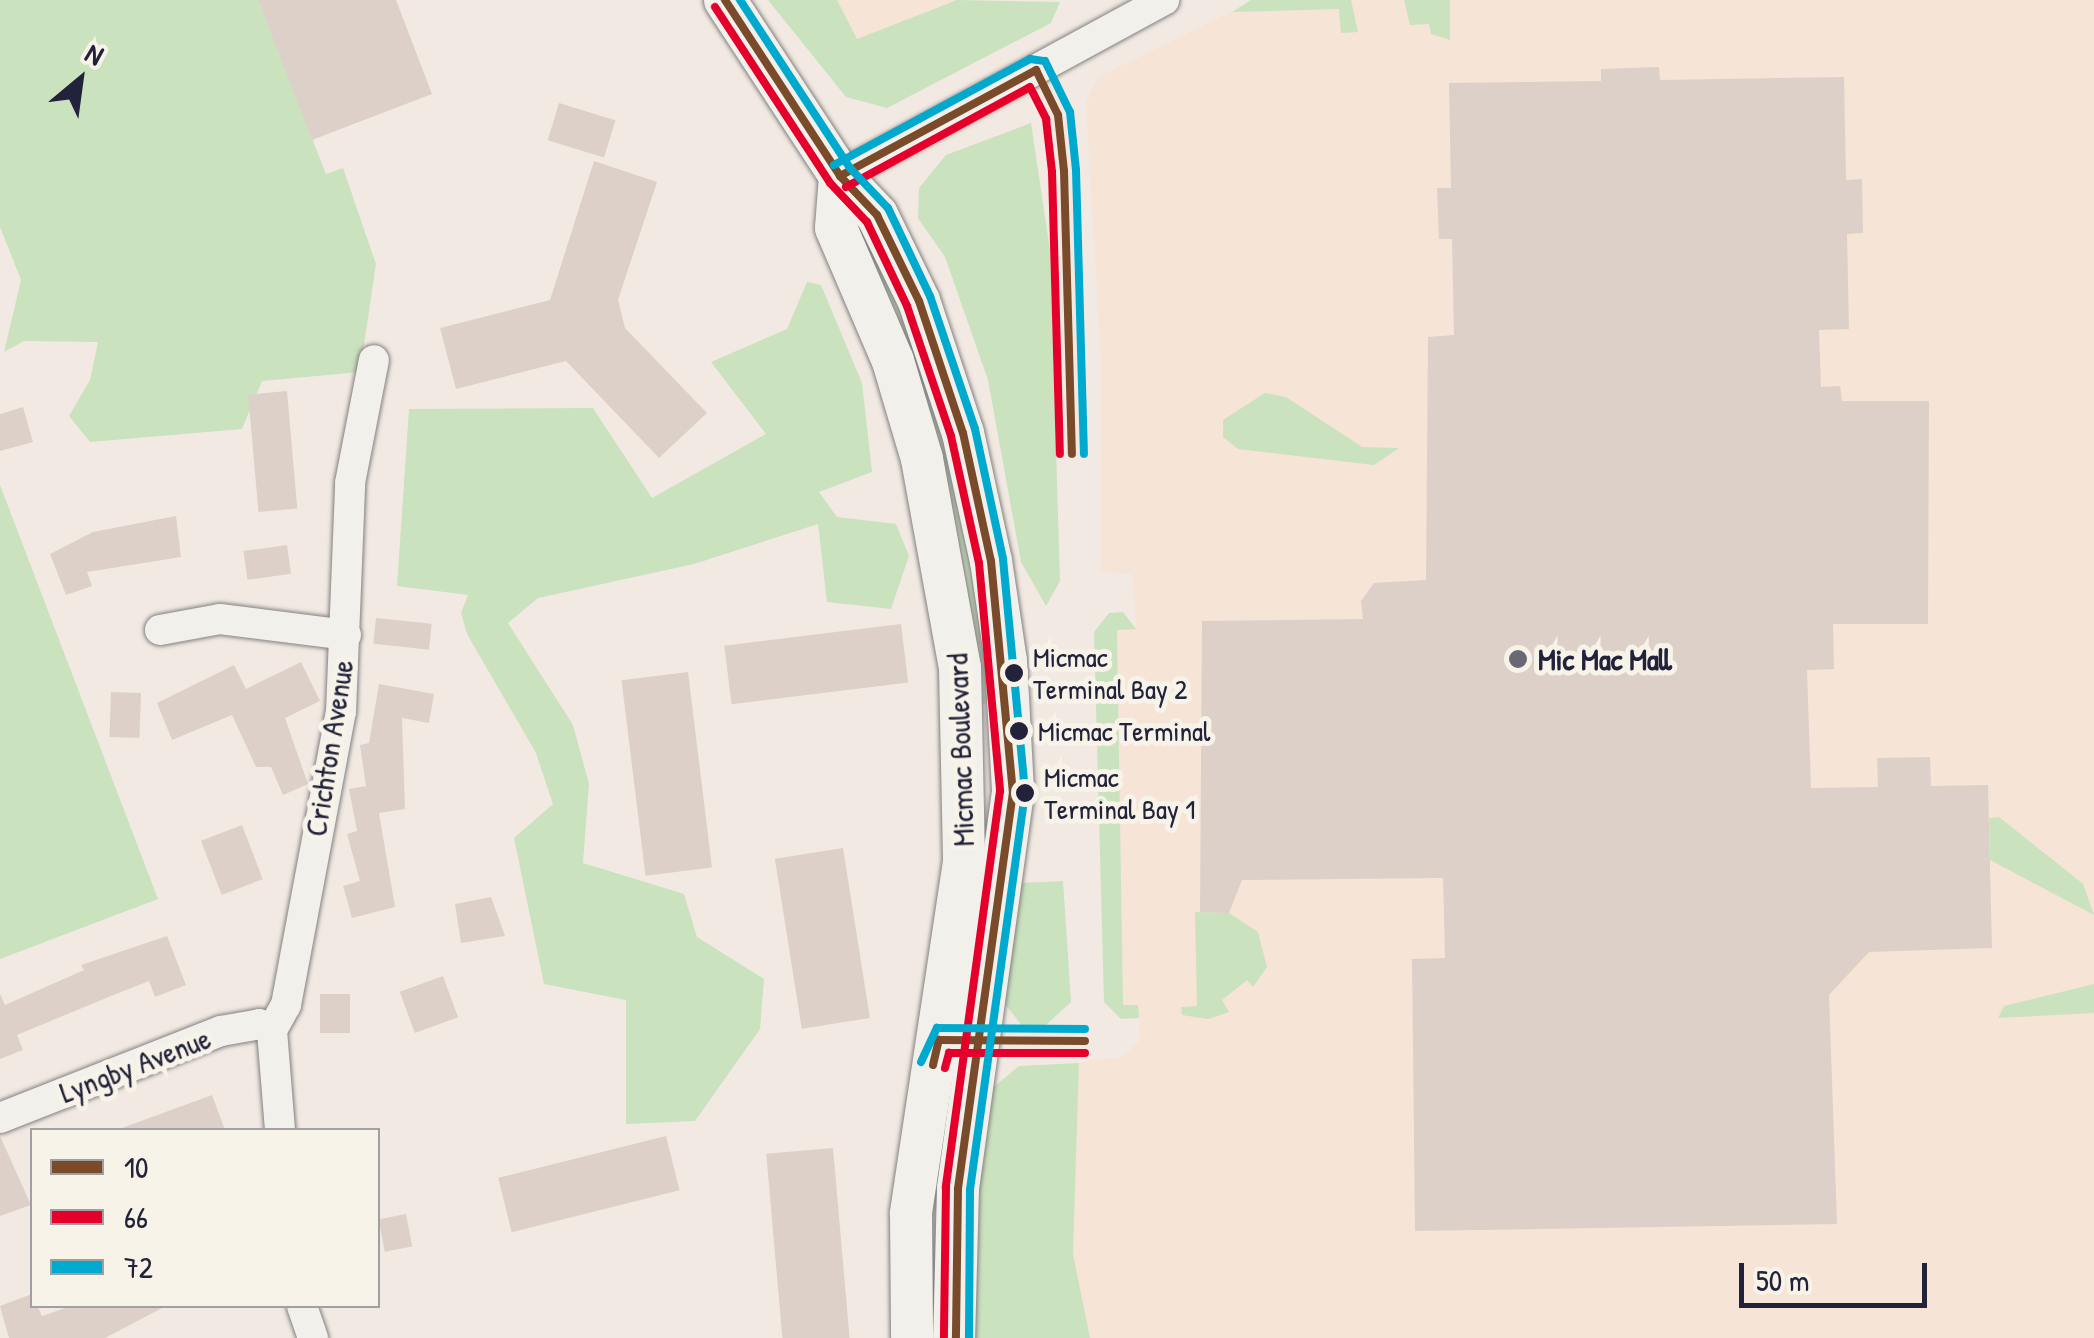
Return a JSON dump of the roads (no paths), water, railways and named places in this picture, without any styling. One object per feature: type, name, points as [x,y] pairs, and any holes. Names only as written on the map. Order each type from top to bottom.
[{"type":"street","name":"Micmac Boulevard","points":[[725,0],[772,62],[840,176],[877,214],[950,383],[1006,660],[1013,792],[958,1190],[955,1336]]},
{"type":"street","points":[[840,176],[1164,0]]},
{"type":"street","name":"Micmac Boulevard","points":[[840,176],[836,228],[894,361],[922,459],[960,668],[964,862],[911,1214],[912,1338]]},
{"type":"street","name":"Crichton Avenue","points":[[280,1128],[272,1030],[286,1006],[341,712],[350,483],[374,360]]},
{"type":"street","points":[[160,630],[220,620],[346,635]]},
{"type":"street","name":"Lyngby Avenue","points":[[0,1118],[221,1031],[259,1024],[272,1030]]},
{"type":"place","name":"Mic Mac Mall","points":[[1518,659]]},
{"type":"place","name":"Micmac Terminal Bay 2","points":[[1014,673]]},
{"type":"place","name":"Micmac Terminal","points":[[1019,731]]},
{"type":"place","name":"Micmac Terminal Bay 1","points":[[1025,793]]}]
